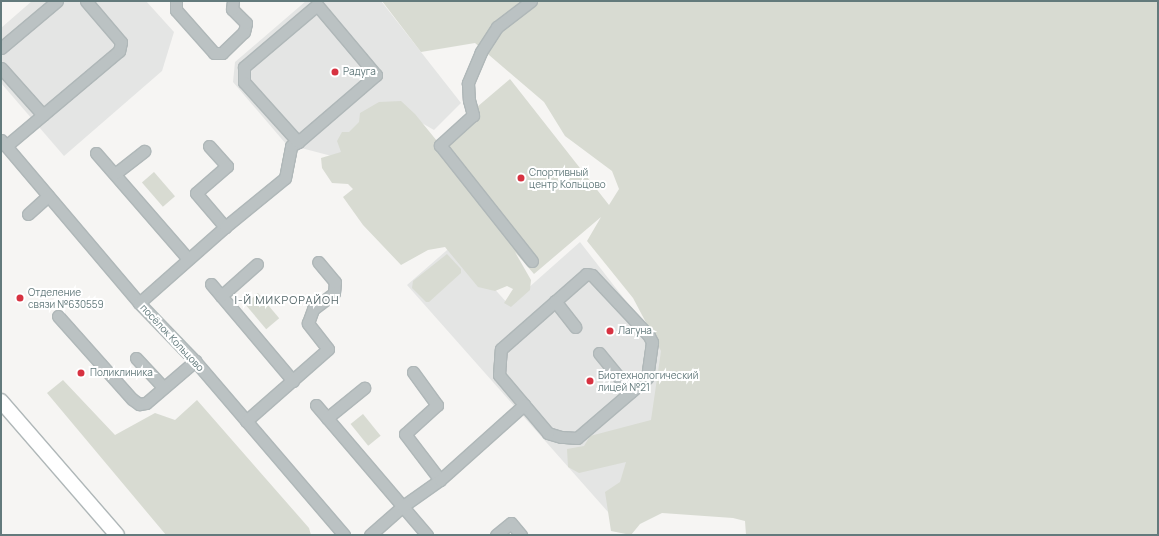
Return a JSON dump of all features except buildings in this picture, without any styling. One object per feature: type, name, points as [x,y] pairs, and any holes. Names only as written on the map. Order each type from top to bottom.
[{"type":"main road","points":[[1,402],[117,535]]},
{"type":"street","points":[[1,48],[57,1]]},
{"type":"street","points":[[3,143],[43,115],[119,51],[121,42],[86,1]]},
{"type":"street","points":[[176,1],[175,9],[214,53],[222,53],[244,32],[246,23],[232,9],[233,1]]},
{"type":"street","points":[[531,1],[497,27],[480,52],[468,83],[469,100],[473,115],[440,145],[532,261]]},
{"type":"street","points":[[139,303],[224,227],[285,178],[288,155],[291,146],[298,142],[376,74],[317,5],[244,67],[244,82],[298,142]]},
{"type":"street","points":[[1,68],[43,115]]},
{"type":"street","name":"посёлок Кольцово","points":[[3,143],[139,303],[195,362],[344,535]]},
{"type":"street","points":[[209,146],[227,166],[196,194],[224,227]]},
{"type":"street","points":[[116,174],[144,151]]},
{"type":"street","points":[[96,153],[116,174],[188,259]]},
{"type":"street","points":[[28,214],[48,196]]},
{"type":"street","points":[[246,421],[328,350],[308,323],[313,309],[334,293],[335,282],[318,262]]},
{"type":"street","points":[[221,296],[257,264]]},
{"type":"street","points":[[586,274],[592,275],[649,336],[652,342],[647,378],[578,438],[548,433],[499,376],[501,349],[555,301],[586,274]]},
{"type":"street","points":[[211,284],[293,381]]},
{"type":"street","points":[[555,301],[575,327]]},
{"type":"street","points":[[58,316],[132,399],[140,404],[146,403],[195,362]]},
{"type":"street","points":[[598,353],[631,392]]},
{"type":"street","points":[[136,358],[163,388]]},
{"type":"street","points":[[413,372],[437,405],[405,434],[440,480]]},
{"type":"street","points":[[327,418],[364,388]]},
{"type":"street","points":[[316,405],[403,506],[422,533]]},
{"type":"street","points":[[370,535],[403,506],[440,480],[524,406]]},
{"type":"street","points":[[496,535],[511,523],[521,535]]},
{"type":"shaded area","points":[[32,1],[146,1],[174,32],[162,71],[64,156],[1,83],[1,28]]},
{"type":"shaded area","name":"Радуга","points":[[306,1],[381,1],[461,103],[434,130],[399,110],[343,159],[286,144],[233,82],[235,62]]},
{"type":"shaded area","points":[[382,1],[1158,1],[1158,535],[746,535],[745,521],[733,518],[662,513],[640,524],[631,535],[611,531],[605,492],[620,482],[626,462],[579,473],[568,467],[567,449],[584,446],[590,436],[651,420],[661,351],[633,298],[587,241],[601,217],[534,274],[515,252],[531,280],[530,290],[511,307],[504,303],[513,289],[507,286],[495,291],[478,287],[445,247],[428,250],[401,265],[363,225],[343,197],[353,189],[348,184],[332,183],[322,168],[321,158],[341,152],[337,141],[342,132],[349,132],[359,122],[360,113],[379,102],[401,101],[415,114],[437,141],[510,79],[609,205],[619,189],[612,171],[565,136],[544,102],[475,43],[421,52]]},
{"type":"shaded area","points":[[154,172],[175,196],[163,207],[142,182]]},
{"type":"shaded area","name":"Биотехнологический лицей №21","points":[[580,242],[724,427],[616,521],[407,285],[454,244],[509,305]]},
{"type":"shaded area","points":[[447,254],[461,269],[461,273],[429,302],[426,302],[412,288],[413,281]]},
{"type":"shaded area","points":[[258,293],[279,318],[266,329],[245,304]]},
{"type":"shaded area","points":[[63,380],[115,435],[155,413],[175,420],[197,400],[309,528],[311,535],[166,535],[47,393]]},
{"type":"shaded area","points":[[363,414],[381,436],[368,446],[351,424]]},
{"type":"place","name":"Радуга","points":[[335,72]]},
{"type":"place","name":"Спортивный центр Кольцово","points":[[521,178]]},
{"type":"place","name":"Отделение связи №630559","points":[[20,298]]},
{"type":"place","name":"Лагуна","points":[[610,331]]},
{"type":"place","name":"Поликлиника","points":[[81,373]]},
{"type":"place","name":"Биотехнологический лицей №21","points":[[590,381]]},
{"type":"district","name":"I-Й МИКРОРАЙОН","points":[[287,300]]}]
